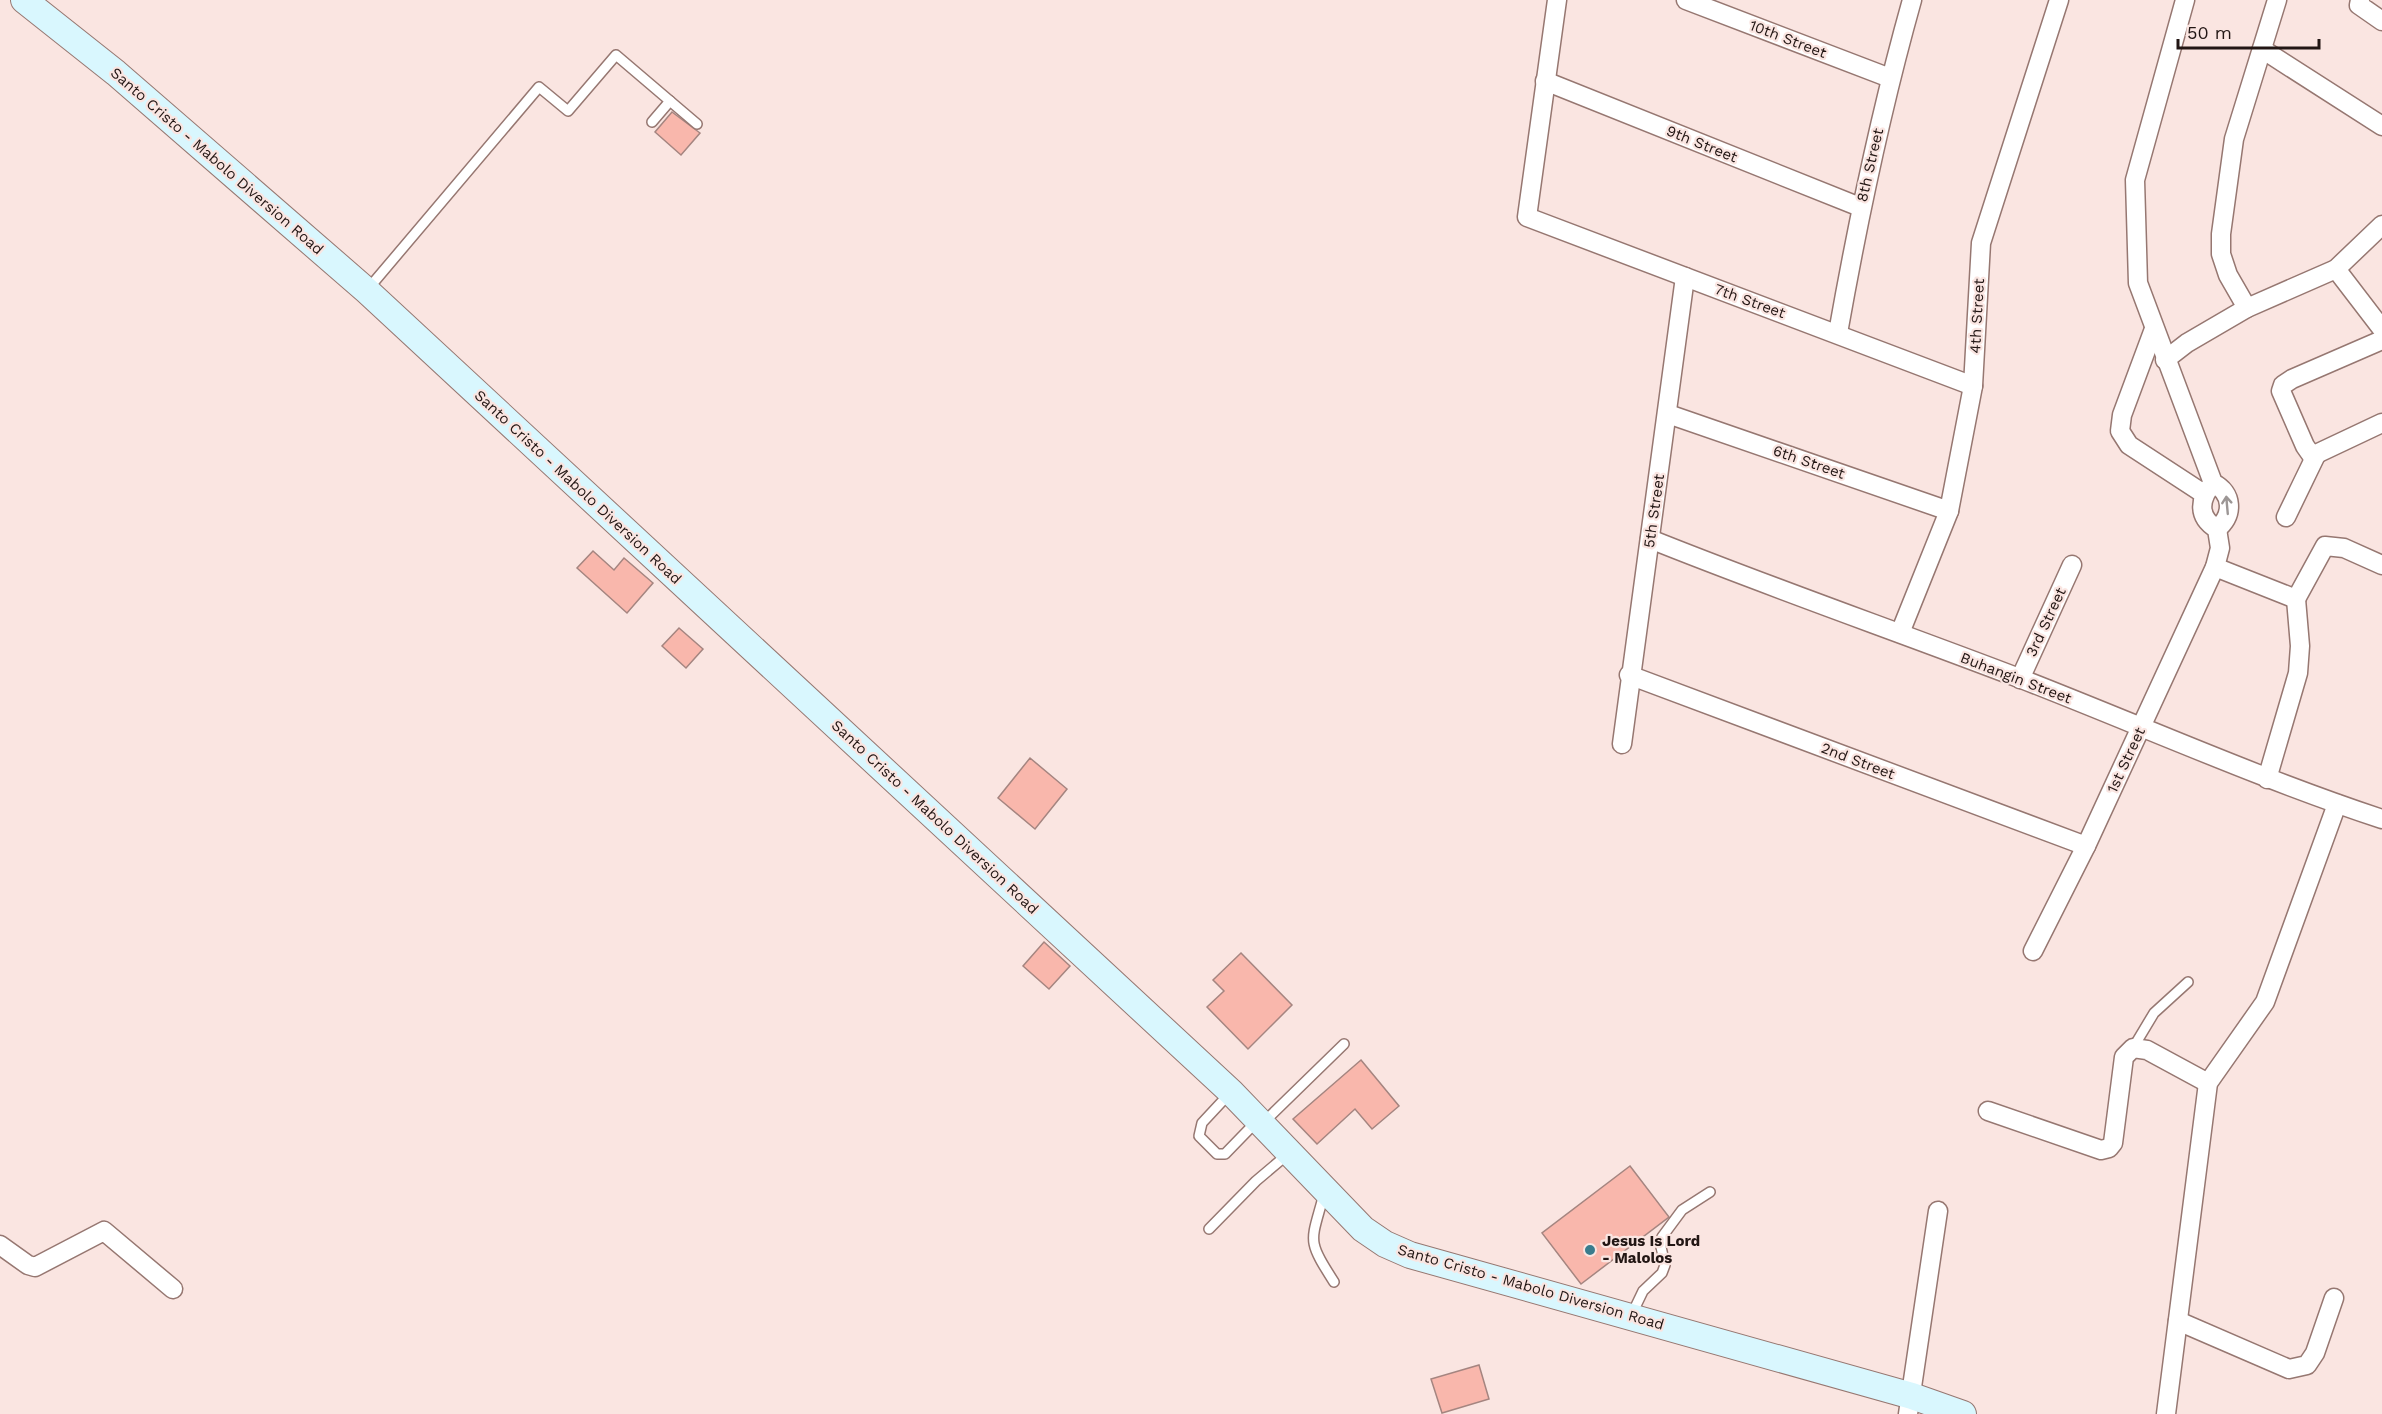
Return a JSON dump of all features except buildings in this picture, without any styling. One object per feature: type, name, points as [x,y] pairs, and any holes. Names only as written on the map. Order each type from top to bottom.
[{"type":"street","name":"Santo Cristo - Mabolo Diversion Road","points":[[24,0],[116,73],[367,291],[1231,1092],[1363,1229],[1393,1248],[1631,1316],[1910,1405],[1963,1414]]},
{"type":"street","points":[[1545,81],[1557,0]]},
{"type":"street","name":"10th Street","points":[[1686,0],[1890,78]]},
{"type":"street","name":"8th Street","points":[[1838,333],[1860,207],[1890,78],[1912,0]]},
{"type":"street","name":"4th Street","points":[[1900,633],[1949,511],[1973,386],[1981,243],[2058,0]]},
{"type":"street","points":[[2154,329],[2122,415],[2120,431],[2128,445],[2208,488],[2224,491],[2229,504],[2227,518],[2217,529],[2203,514],[2208,488],[2165,360],[2138,283],[2135,180],[2185,0]]},
{"type":"street","points":[[2247,309],[2228,275],[2221,254],[2221,234],[2234,139],[2277,0]]},
{"type":"street","points":[[2360,3],[2382,21]]},
{"type":"street","points":[[2262,49],[2382,126]]},
{"type":"street","name":"9th Street","points":[[1545,81],[1860,207]]},
{"type":"street","name":"7th Street","points":[[1545,81],[1527,217],[1973,386]]},
{"type":"street","points":[[2165,360],[2187,343],[2247,309],[2336,269],[2382,225]]},
{"type":"street","points":[[2336,269],[2382,329]]},
{"type":"street","name":"5th Street","points":[[1622,744],[1629,675],[1668,414],[1684,277]]},
{"type":"street","points":[[2313,454],[2282,397],[2283,386],[2382,340]]},
{"type":"street","name":"6th Street","points":[[1668,414],[1949,511]]},
{"type":"street","points":[[2286,517],[2313,454],[2382,423]]},
{"type":"street","name":"1st Street","points":[[2033,951],[2086,846],[2214,567],[2220,548],[2217,529]]},
{"type":"street","name":"Buhangin Street","points":[[1650,539],[1771,588],[1900,633],[2020,679],[2267,779],[2382,819]]},
{"type":"street","points":[[2267,779],[2298,673],[2300,646],[2296,599],[2325,546],[2344,548],[2382,566]]},
{"type":"street","name":"3rd Street","points":[[2020,679],[2072,565]]},
{"type":"street","points":[[2214,567],[2296,599]]},
{"type":"street","name":"2nd Street","points":[[1629,675],[2086,846]]},
{"type":"street","points":[[2166,1414],[2208,1083],[2265,1002],[2337,804]]},
{"type":"street","points":[[1988,1111],[2101,1150],[2109,1148],[2113,1143],[2124,1058],[2133,1048],[2147,1050],[2208,1083]]},
{"type":"street","points":[[1910,1405],[1938,1211]]},
{"type":"street","points":[[0,1245],[28,1265],[35,1267],[104,1231],[173,1289]]},
{"type":"street","points":[[2178,1321],[2289,1369],[2307,1365],[2315,1353],[2334,1298]]},
{"type":"lane","points":[[367,291],[539,87],[568,111],[616,55],[697,124]]},
{"type":"lane","points":[[652,122],[670,101]]},
{"type":"lane","points":[[2133,1048],[2154,1013],[2188,982]]},
{"type":"lane","points":[[1231,1092],[1202,1123],[1199,1136],[1217,1154],[1225,1154],[1344,1044]]},
{"type":"lane","points":[[1209,1229],[1290,1152]]},
{"type":"lane","points":[[1325,1188],[1311,1238],[1314,1251],[1334,1282]]},
{"type":"lane","points":[[1631,1316],[1643,1291],[1662,1273],[1665,1265],[1662,1237],[1682,1210],[1710,1192]]},
{"type":"place","name":"Jesus Is Lord - Malolos","points":[[1590,1250]]}]
